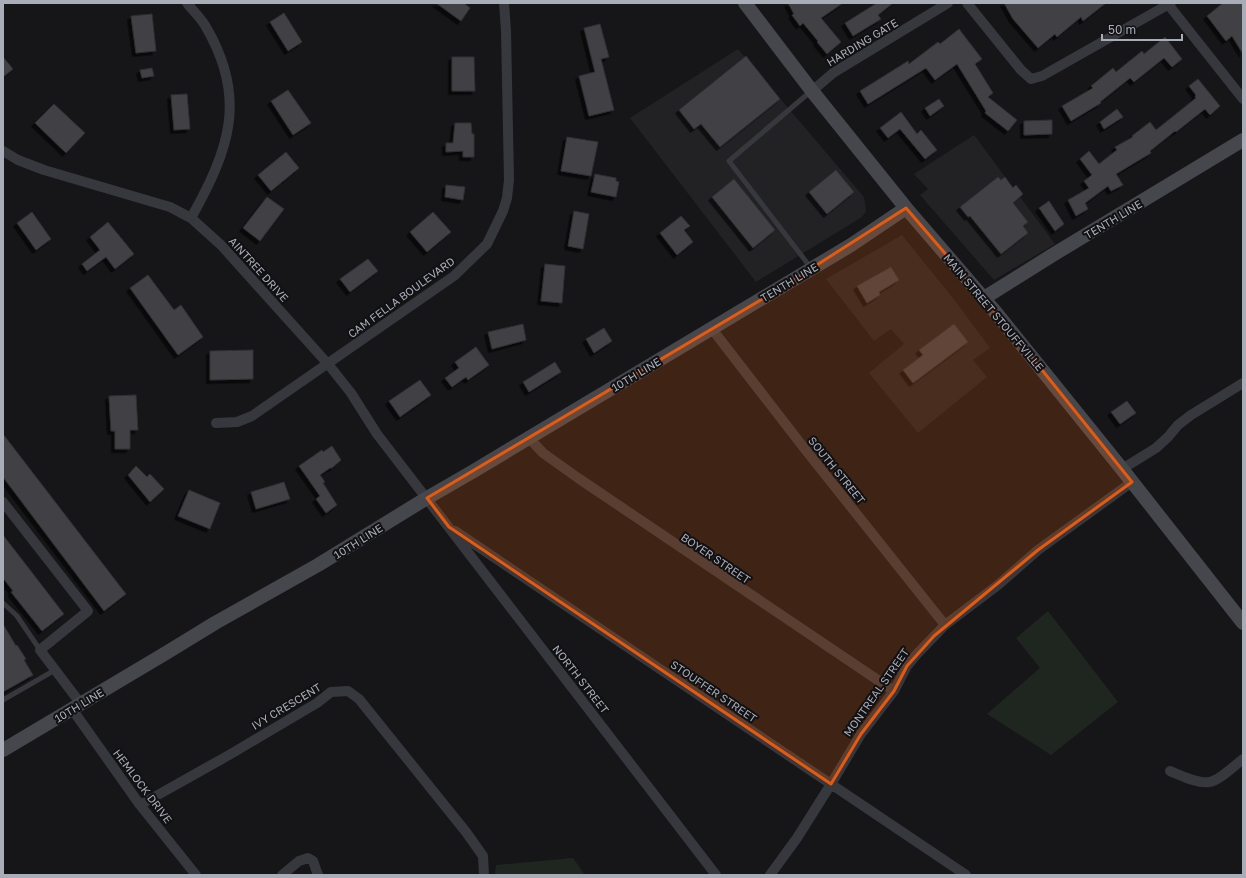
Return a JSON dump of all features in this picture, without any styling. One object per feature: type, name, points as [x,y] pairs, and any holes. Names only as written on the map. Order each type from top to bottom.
[{"type":"main road","name":"MAIN STREET STOUFFVILLE","points":[[745,3],[812,91],[906,208],[984,298],[1122,469],[1243,623]]},
{"type":"main road","name":"TENTH LINE","points":[[984,298],[1243,140]]},
{"type":"main road","name":"TENTH LINE","points":[[712,329],[851,245],[906,208]]},
{"type":"main road","name":"10TH LINE","points":[[3,750],[215,622],[318,565],[427,498],[712,329]]},
{"type":"street","points":[[187,3],[205,26],[222,58],[229,86],[230,115],[224,149],[209,187],[191,218]]},
{"type":"street","name":"CAM FELLA BOULEVARD","points":[[216,423],[238,422],[252,416],[454,276],[487,244],[503,211],[507,198],[509,180],[506,31],[504,3]]},
{"type":"street","name":"HARDING GATE","points":[[812,91],[833,73],[948,3]]},
{"type":"street","points":[[967,3],[1021,70],[1031,79],[1042,76],[1168,4],[1243,99]]},
{"type":"street","name":"AINTREE DRIVE","points":[[3,151],[18,160],[44,170],[170,207],[191,218],[221,245],[328,364],[351,393],[377,434],[427,498]]},
{"type":"street","name":"SOUTH STREET","points":[[712,329],[945,626]]},
{"type":"street","points":[[1122,469],[1156,448],[1178,425],[1243,384]]},
{"type":"street","name":"BOYER STREET","points":[[529,438],[543,453],[578,478],[894,691]]},
{"type":"street","name":"MONTREAL STREET","points":[[770,875],[797,838],[861,734],[894,691],[907,666],[917,654],[945,626],[988,593],[1038,550],[1132,482]]},
{"type":"street","name":"NORTH STREET","points":[[427,498],[716,875]]},
{"type":"street","points":[[3,502],[88,611],[40,650]]},
{"type":"street","name":"STOUFFER STREET","points":[[448,527],[966,875]]},
{"type":"street","name":"HEMLOCK DRIVE","points":[[40,650],[55,670],[76,707],[140,805],[196,875]]},
{"type":"street","name":"IVY CRESCENT","points":[[140,805],[317,703],[331,692],[348,691],[359,699],[466,832],[483,856],[484,875]]},
{"type":"street","points":[[1170,771],[1196,781],[1210,782],[1220,777],[1243,759]]},
{"type":"street","points":[[282,875],[299,861],[308,858],[313,861],[318,875]]},
{"type":"lane","points":[[811,269],[729,161],[812,91]]},
{"type":"lane","points":[[3,603],[17,616],[40,650]]},
{"type":"lane","points":[[3,700],[55,670]]},
{"type":"highlighted area","points":[[906,208],[993,309],[1132,482],[1038,550],[934,636],[907,666],[894,691],[861,734],[831,784],[449,527],[427,498],[776,291]]},
{"type":"shaded area","points":[[738,49],[864,197],[866,211],[862,217],[756,282],[630,118]]},
{"type":"shaded area","points":[[974,135],[1055,244],[994,280],[920,195],[928,189],[914,174]]},
{"type":"shaded area","points":[[902,235],[956,302],[990,348],[973,360],[987,377],[918,433],[869,373],[904,344],[891,329],[874,341],[826,279]]},
{"type":"shaded area","points":[[1048,611],[1118,702],[1051,755],[987,714],[1040,668],[1016,638]]},
{"type":"shaded area","points":[[573,858],[585,875],[495,875],[496,865]]},
{"type":"building","points":[[436,3],[464,3],[470,8],[461,21]]},
{"type":"building","points":[[788,3],[843,3],[821,18],[841,42],[827,54],[803,23],[800,26],[792,15],[794,14]]},
{"type":"building","points":[[877,3],[893,3],[878,15],[881,19],[853,36],[845,23]]},
{"type":"building","points":[[1004,3],[1106,3],[1083,21],[1081,17],[1057,37],[1055,34],[1038,48],[1013,19]]},
{"type":"building","points":[[1223,3],[1243,3],[1243,54],[1232,36],[1226,41],[1207,16]]},
{"type":"building","points":[[284,13],[302,42],[288,51],[270,22]]},
{"type":"building","points":[[152,14],[156,51],[136,53],[131,16]]},
{"type":"building","points":[[600,24],[609,57],[601,59],[614,110],[589,116],[579,76],[595,72],[584,28]]},
{"type":"building","points":[[959,29],[982,59],[975,64],[993,93],[988,97],[1017,120],[1008,131],[985,113],[986,111],[957,64],[935,80],[926,68],[868,104],[860,91],[908,61],[909,64],[938,42],[940,44]]},
{"type":"building","points":[[1165,37],[1182,59],[1172,67],[1164,58],[1134,82],[1130,78],[1100,102],[1101,103],[1071,121],[1062,106],[1093,88],[1091,86],[1113,68],[1116,72],[1142,51],[1144,54]]},
{"type":"building","points":[[746,56],[780,99],[720,147],[701,124],[694,129],[679,110]]},
{"type":"building","points":[[3,57],[13,69],[3,77]]},
{"type":"building","points":[[452,57],[474,57],[475,91],[452,91]]},
{"type":"building","points":[[152,68],[154,76],[142,78],[140,70]]},
{"type":"building","points":[[1198,79],[1220,106],[1210,115],[1205,109],[1150,151],[1151,153],[1116,174],[1123,185],[1111,191],[1108,186],[1085,203],[1088,209],[1076,216],[1068,200],[1089,188],[1084,181],[1092,175],[1080,159],[1089,151],[1099,164],[1117,150],[1115,147],[1133,137],[1132,136],[1150,122],[1156,130],[1196,98],[1196,95],[1189,86]]},
{"type":"building","points":[[288,90],[311,123],[293,135],[271,101]]},
{"type":"building","points":[[187,94],[190,129],[174,130],[171,95]]},
{"type":"building","points":[[939,99],[944,106],[930,116],[925,108]]},
{"type":"building","points":[[54,104],[85,133],[66,153],[35,123]]},
{"type":"building","points":[[1117,109],[1123,117],[1104,129],[1100,122]]},
{"type":"building","points":[[901,112],[917,134],[921,130],[937,150],[925,159],[900,129],[888,138],[880,128]]},
{"type":"building","points":[[1052,120],[1052,134],[1024,135],[1024,121]]},
{"type":"building","points":[[455,123],[471,123],[472,134],[474,134],[474,157],[463,157],[463,151],[446,152],[446,143],[453,143]]},
{"type":"building","points":[[567,137],[598,142],[591,176],[561,171]]},
{"type":"building","points":[[286,152],[299,168],[271,191],[258,175]]},
{"type":"building","points":[[836,170],[854,192],[827,214],[809,192]]},
{"type":"building","points":[[595,174],[616,178],[616,181],[619,182],[616,197],[591,192]]},
{"type":"building","points":[[998,177],[1001,180],[1005,177],[1013,188],[1016,185],[1023,194],[1013,203],[1028,222],[1023,226],[1028,233],[1001,254],[970,216],[968,217],[960,207]]},
{"type":"building","points":[[734,179],[775,230],[753,248],[712,197]]},
{"type":"building","points":[[446,185],[465,187],[463,200],[445,197]]},
{"type":"building","points":[[267,197],[284,209],[260,241],[243,228]]},
{"type":"building","points":[[1049,201],[1064,224],[1055,231],[1039,208]]},
{"type":"building","points":[[574,211],[589,214],[583,249],[568,246]]},
{"type":"building","points":[[32,212],[51,239],[36,250],[17,223]]},
{"type":"building","points":[[433,212],[451,232],[427,252],[410,232]]},
{"type":"building","points":[[681,216],[690,226],[684,230],[693,242],[677,255],[660,233]]},
{"type":"building","points":[[108,222],[134,254],[115,269],[106,257],[87,271],[82,264],[100,250],[90,237]]},
{"type":"building","points":[[368,259],[378,271],[350,292],[340,279]]},
{"type":"building","points":[[545,264],[565,266],[562,303],[541,301]]},
{"type":"building","points":[[891,267],[899,280],[879,292],[880,295],[867,303],[857,286]]},
{"type":"building","points":[[148,275],[174,310],[181,305],[203,337],[178,355],[130,288]]},
{"type":"building","points":[[523,324],[526,340],[492,349],[488,332]]},
{"type":"building","points":[[954,324],[968,342],[913,383],[903,370],[923,355],[919,350]]},
{"type":"building","points":[[604,328],[612,341],[594,353],[586,339]]},
{"type":"building","points":[[476,347],[489,365],[468,380],[466,377],[452,387],[445,378],[459,368],[455,362]]},
{"type":"building","points":[[253,350],[253,379],[210,380],[210,351]]},
{"type":"building","points":[[555,362],[561,372],[529,392],[523,382]]},
{"type":"building","points":[[420,380],[431,395],[400,417],[389,401]]},
{"type":"building","points":[[136,395],[138,430],[130,430],[130,449],[115,449],[115,431],[111,431],[109,396]]},
{"type":"building","points":[[1127,401],[1136,413],[1120,424],[1111,412]]},
{"type":"building","points":[[3,434],[126,594],[104,611],[3,477]]},
{"type":"building","points":[[332,446],[341,460],[332,468],[320,475],[325,482],[323,483],[337,505],[326,513],[316,499],[320,496],[299,466],[322,450],[323,452]]},
{"type":"building","points":[[136,466],[147,477],[150,474],[164,489],[150,502],[128,475]]},
{"type":"building","points":[[284,482],[290,499],[256,509],[251,492]]},
{"type":"building","points":[[189,490],[220,503],[210,529],[178,516]]},
{"type":"building","points":[[3,535],[64,614],[42,631],[11,592],[13,591],[3,578]]},
{"type":"building","points":[[3,624],[16,646],[17,645],[26,659],[24,660],[33,675],[3,692]]}]
